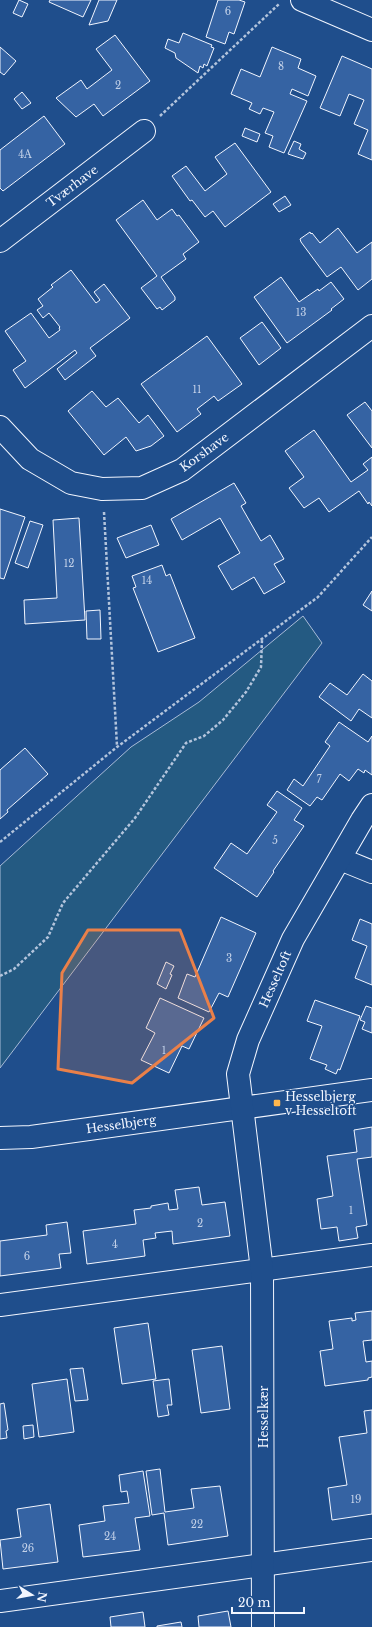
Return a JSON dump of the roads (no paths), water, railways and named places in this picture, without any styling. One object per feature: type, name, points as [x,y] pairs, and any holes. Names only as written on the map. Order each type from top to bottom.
[{"type":"street","points":[[302,0],[372,30]]},
{"type":"street","name":"Tværhave","points":[[0,241],[144,131]]},
{"type":"street","name":"Korshave","points":[[0,427],[30,459],[71,483],[102,489],[142,488],[182,470],[372,326]]},
{"type":"street","name":"Hesseltoft","points":[[242,1107],[238,1074],[248,1040],[293,939],[372,805]]},
{"type":"street","points":[[340,859],[372,872]]},
{"type":"street","name":"Hesselbjerg","points":[[0,1138],[31,1137],[372,1090]]},
{"type":"street","name":"Hesselkær","points":[[242,1107],[262,1270],[263,1627]]},
{"type":"street","points":[[0,1305],[372,1255]]},
{"type":"street","points":[[0,1601],[372,1550]]},
{"type":"place","name":"Hesselbjerg v Hesseltoft","points":[[277,1103]]}]
